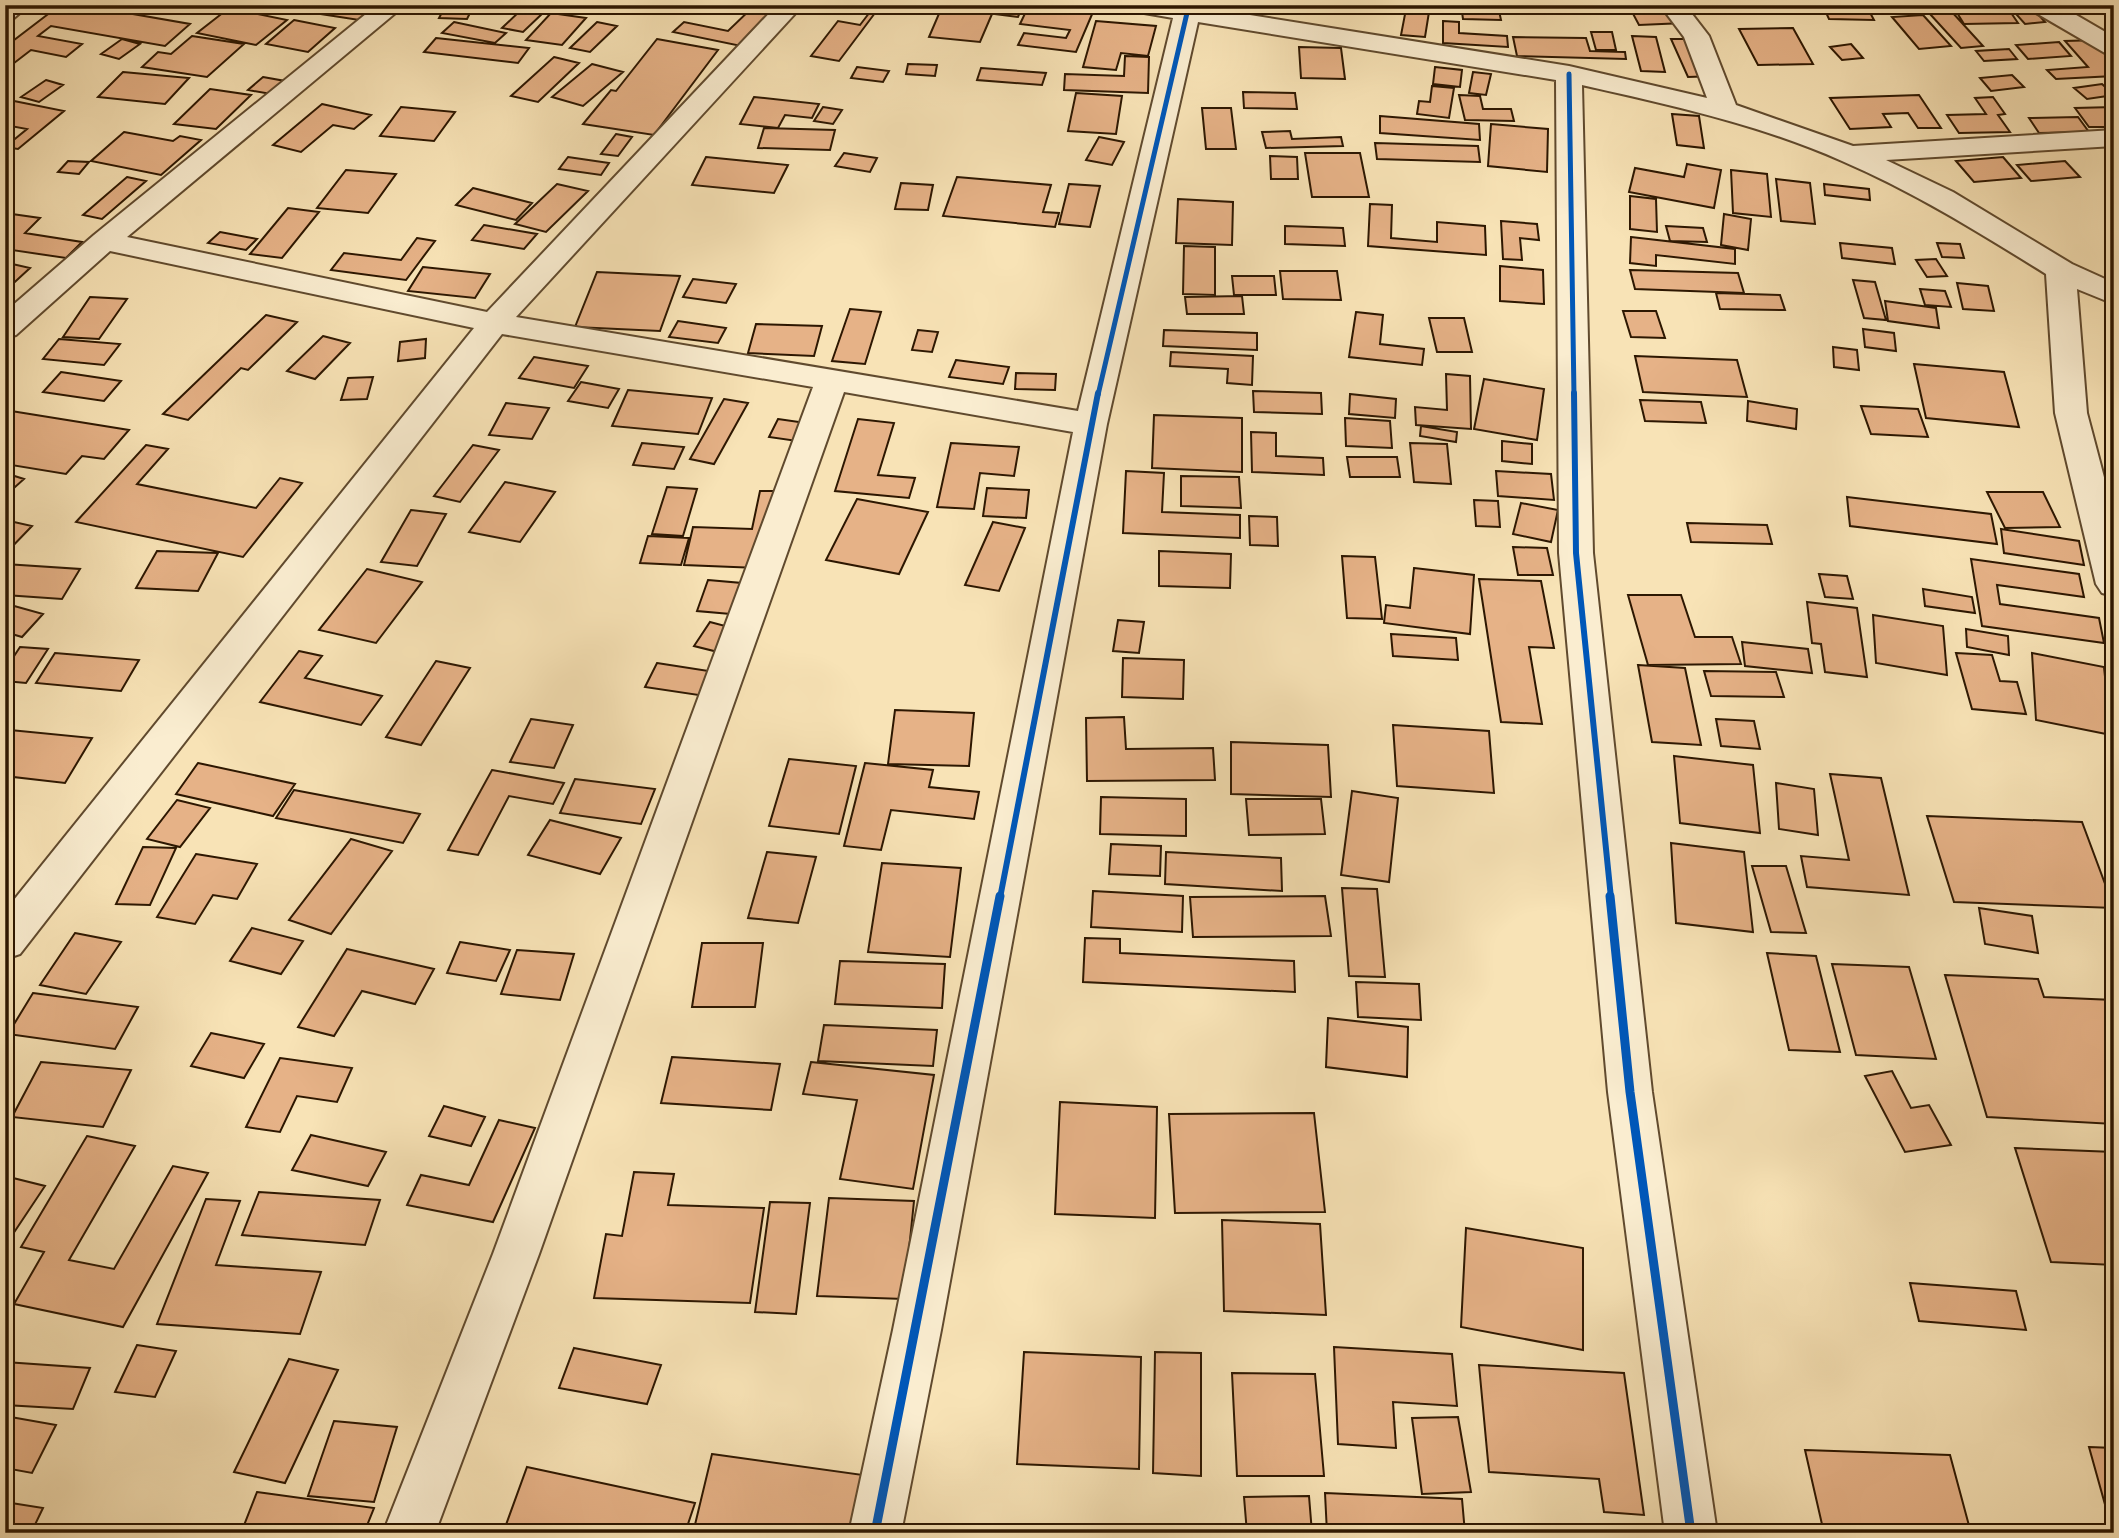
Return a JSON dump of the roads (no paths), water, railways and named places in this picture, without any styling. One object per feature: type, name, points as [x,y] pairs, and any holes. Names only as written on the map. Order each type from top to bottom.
[{"type":"street","points":[[5,13],[17,5]]},
{"type":"street","points":[[5,328],[104,241],[393,5]]},
{"type":"street","points":[[5,942],[494,323],[791,5]]},
{"type":"street","points":[[1136,5],[1187,13],[1254,14],[1569,74],[1724,110],[1850,154],[1943,198],[2061,270],[2114,295]]},
{"type":"street","points":[[1672,5],[1696,37],[1724,110]]},
{"type":"street","points":[[2040,5],[2114,48]]},
{"type":"street","points":[[875,1533],[917,1330],[1091,424],[1187,13]]},
{"type":"street","points":[[1569,74],[1576,553],[1630,1092],[1691,1533]]},
{"type":"street","points":[[1850,154],[2114,138]]},
{"type":"street","points":[[104,241],[494,323],[1091,424]]},
{"type":"street","points":[[2061,270],[2071,413],[2114,584]]},
{"type":"street","points":[[409,1533],[516,1254],[832,380]]}]
